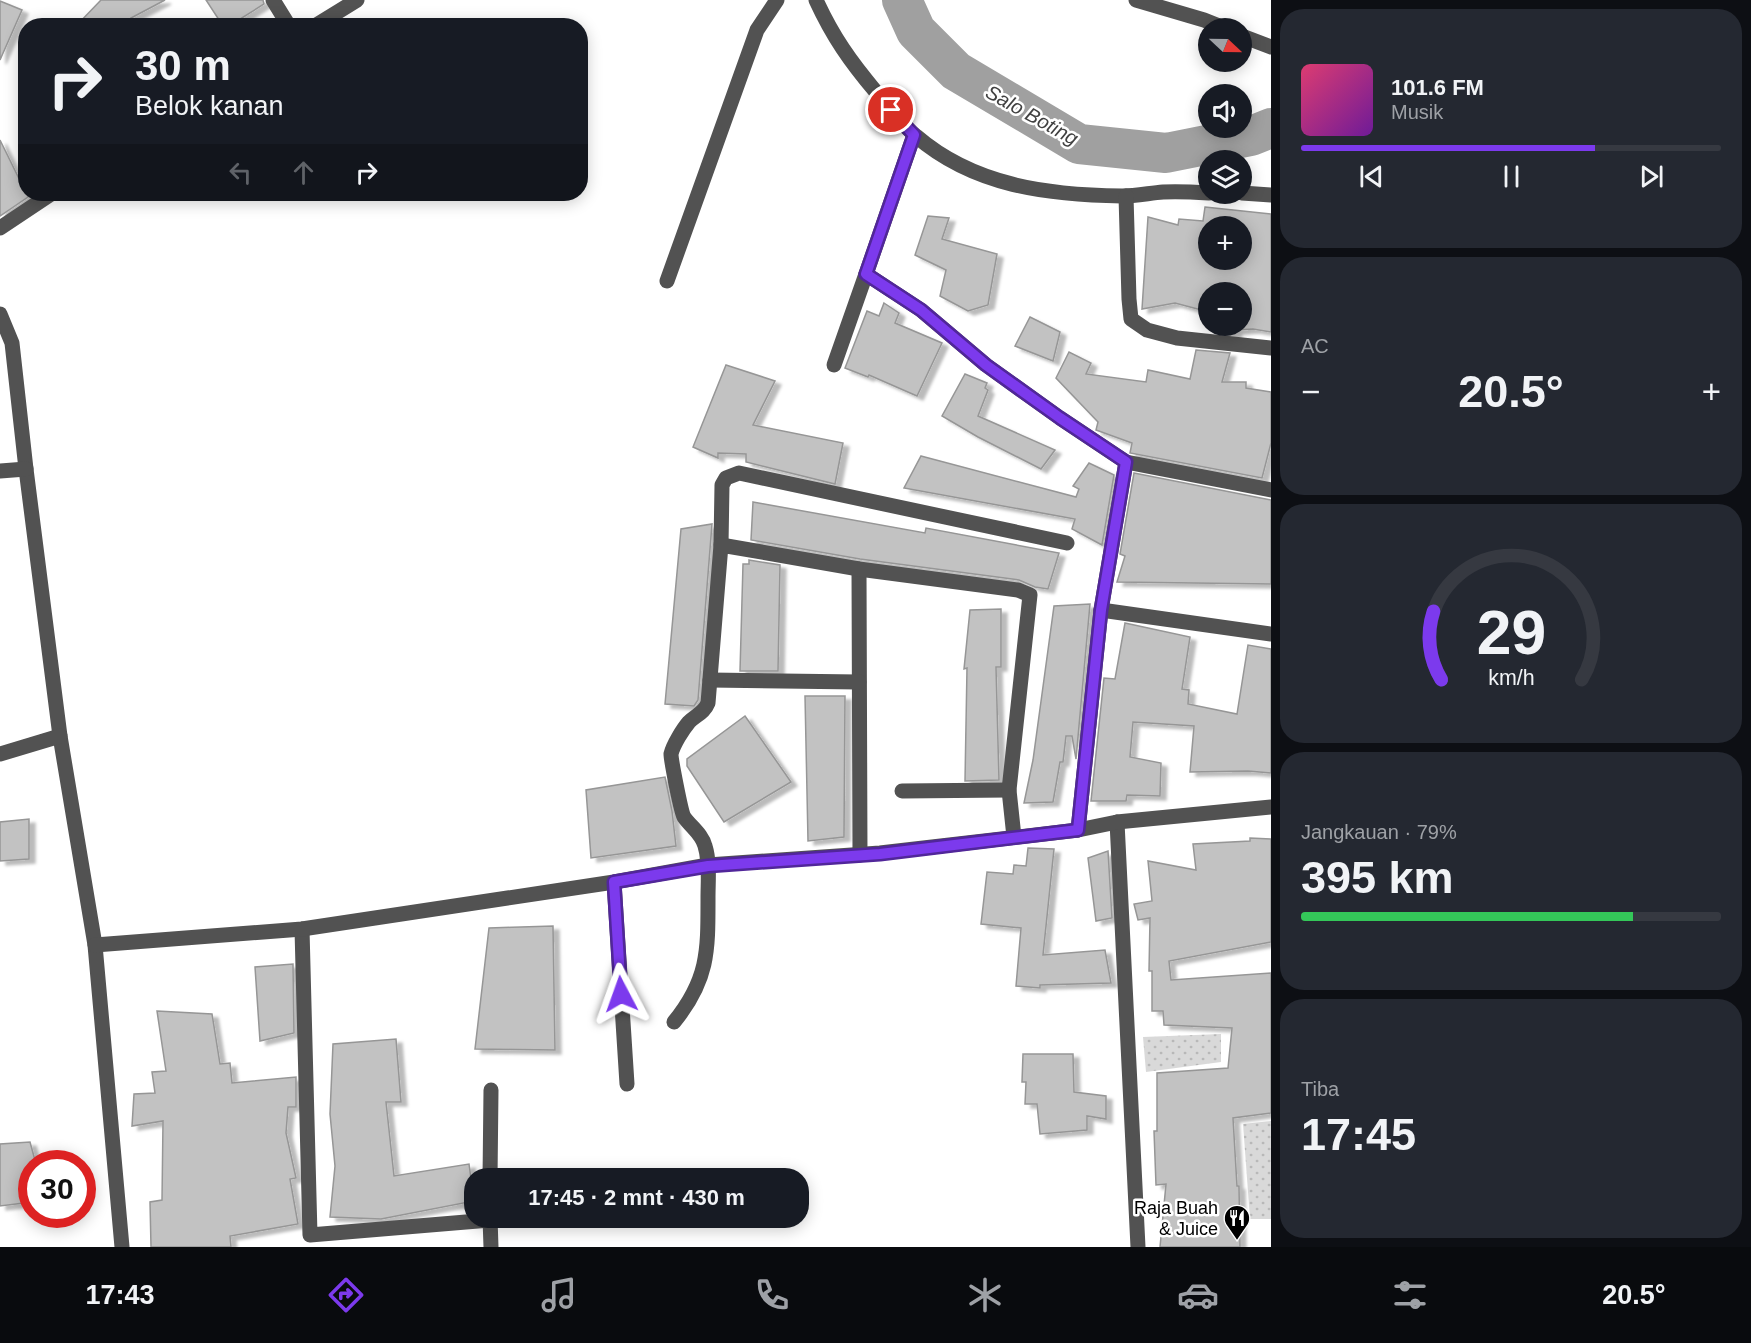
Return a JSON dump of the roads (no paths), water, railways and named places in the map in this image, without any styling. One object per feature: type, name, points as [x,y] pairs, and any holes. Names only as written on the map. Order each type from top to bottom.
[{"type":"street","points":[[273,0],[284,18]]},
{"type":"street","points":[[328,18],[357,0]]},
{"type":"street","points":[[667,281],[757,30],[777,0]]},
{"type":"street","points":[[816,0],[838,44],[849,59],[914,135],[952,161],[1002,183],[1064,193],[1126,196],[1162,192],[1198,193]]},
{"type":"street","points":[[1136,0],[1198,18]]},
{"type":"street","points":[[1252,40],[1271,47]]},
{"type":"street","points":[[834,365],[914,135]]},
{"type":"street","points":[[1252,194],[1271,195]]},
{"type":"street","points":[[1126,196],[1131,319],[1147,330],[1177,338],[1271,348]]},
{"type":"street","points":[[0,228],[40,201]]},
{"type":"street","points":[[866,274],[921,310],[986,365],[1126,462],[1271,490]]},
{"type":"street","points":[[0,314],[12,344],[60,736],[95,945],[122,1247]]},
{"type":"street","points":[[1078,830],[1101,610],[1126,462]]},
{"type":"street","points":[[0,471],[26,469]]},
{"type":"street","points":[[674,1022],[688,1005],[697,986],[708,949],[708,866],[705,845],[700,835],[682,814],[671,754],[686,726],[705,710],[708,703],[721,545],[722,485],[726,478],[739,473],[1067,543]]},
{"type":"street","points":[[721,545],[1026,592],[1030,595],[1010,790],[1014,837]]},
{"type":"street","points":[[859,568],[860,855]]},
{"type":"street","points":[[1101,610],[1271,634]]},
{"type":"street","points":[[710,680],[859,682]]},
{"type":"street","points":[[0,754],[60,736]]},
{"type":"street","points":[[903,791],[1010,790]]},
{"type":"street","points":[[95,945],[302,928],[708,866],[860,855],[1078,830],[1117,822],[1271,807]]},
{"type":"street","points":[[1117,822],[1138,1247]]},
{"type":"street","points":[[614,882],[627,1084]]},
{"type":"street","points":[[302,928],[310,1235],[464,1221]]},
{"type":"street","points":[[490,1168],[491,1090]]},
{"type":"street","points":[[490,1228],[491,1247]]},
{"type":"waterway","name":"Salo Boting","points":[[902,0],[916,31],[956,71],[1079,144],[1166,153],[1251,136],[1271,128]]},
{"type":"place","name":"Raja Buah & Juice","points":[[1237,1241]]}]
